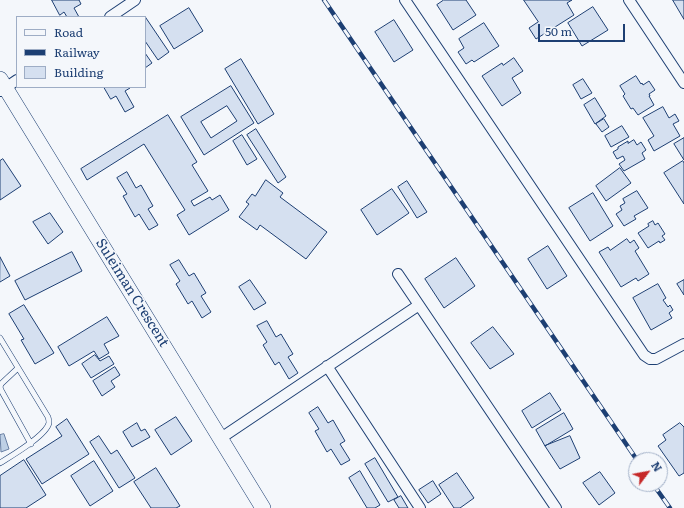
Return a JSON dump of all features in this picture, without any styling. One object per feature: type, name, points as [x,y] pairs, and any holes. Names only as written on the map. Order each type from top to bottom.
[{"type":"street","points":[[111,16],[135,0]]},
{"type":"street","points":[[405,0],[644,355],[650,359],[656,359],[684,344]]},
{"type":"street","points":[[629,0],[684,83]]},
{"type":"street","name":"Suleiman Crescent","points":[[6,85],[263,508]]},
{"type":"street","points":[[398,274],[556,508]]},
{"type":"street","points":[[221,438],[418,305]]},
{"type":"street","points":[[327,366],[420,508]]},
{"type":"lane","points":[[0,338],[48,417],[49,422],[48,426],[31,444],[0,463]]},
{"type":"lane","points":[[18,368],[1,384],[0,390],[31,444]]},
{"type":"water","points":[[4,434],[9,449],[1,452],[0,435]]},
{"type":"building","points":[[52,0],[79,0],[81,4],[74,8],[78,16],[66,16],[64,12],[60,15]]},
{"type":"building","points":[[444,0],[466,0],[476,15],[453,30],[437,5]]},
{"type":"building","points":[[524,0],[572,0],[567,3],[574,15],[536,39],[529,28],[538,22]]},
{"type":"building","points":[[673,0],[684,0],[684,19]]},
{"type":"building","points":[[593,7],[608,30],[582,46],[568,23]]},
{"type":"building","points":[[189,8],[203,31],[174,49],[160,26]]},
{"type":"building","points":[[146,18],[169,52],[158,60],[146,42]]},
{"type":"building","points":[[394,20],[413,50],[394,62],[375,32]]},
{"type":"building","points":[[484,23],[499,46],[474,62],[472,60],[466,64],[458,52],[464,48],[459,39]]},
{"type":"building","points":[[146,54],[152,63],[146,67]]},
{"type":"building","points":[[514,58],[523,71],[512,78],[521,93],[502,106],[482,76],[502,63],[503,65]]},
{"type":"building","points":[[241,59],[274,114],[258,124],[225,69]]},
{"type":"building","points":[[636,76],[643,85],[649,81],[655,90],[649,94],[654,105],[638,115],[633,108],[631,109],[623,96],[625,94],[620,86]]},
{"type":"building","points":[[583,79],[592,93],[581,99],[573,85]]},
{"type":"building","points":[[231,86],[254,123],[204,155],[181,117]],"holes":[[[227,106],[237,121],[211,138],[201,122]]]},
{"type":"building","points":[[105,88],[130,88],[125,91],[134,107],[125,112],[116,96],[111,99]]},
{"type":"building","points":[[595,98],[606,116],[595,124],[584,105]]},
{"type":"building","points":[[663,107],[669,118],[675,114],[679,121],[673,124],[680,136],[654,151],[648,140],[654,136],[643,118]]},
{"type":"building","points":[[168,115],[197,162],[192,165],[208,191],[191,201],[194,206],[210,197],[212,200],[220,195],[229,210],[189,235],[177,215],[185,210],[144,144],[87,180],[81,169]]},
{"type":"building","points":[[604,119],[609,127],[602,132],[596,124]]},
{"type":"building","points":[[622,126],[629,137],[611,147],[605,136]]},
{"type":"building","points":[[256,129],[286,177],[278,183],[247,135]]},
{"type":"building","points":[[242,135],[257,159],[247,165],[233,141]]},
{"type":"building","points":[[684,138],[684,160],[674,144]]},
{"type":"building","points":[[634,140],[637,145],[641,142],[646,150],[642,153],[645,159],[624,171],[619,164],[625,160],[623,156],[617,159],[613,152],[628,141],[628,143]]},
{"type":"building","points":[[3,159],[21,186],[0,200],[0,161]]},
{"type":"building","points":[[683,161],[684,163],[684,204],[664,173]]},
{"type":"building","points":[[620,168],[631,183],[606,201],[596,186]]},
{"type":"building","points":[[127,172],[136,188],[141,185],[153,206],[148,209],[158,225],[149,230],[139,214],[135,217],[123,196],[127,194],[117,178]]},
{"type":"building","points":[[266,180],[283,193],[280,197],[327,232],[306,259],[260,225],[257,230],[239,217],[249,204],[246,202],[252,194],[255,196]]},
{"type":"building","points":[[407,181],[427,212],[417,218],[398,187]]},
{"type":"building","points":[[392,189],[409,213],[377,235],[361,210]]},
{"type":"building","points":[[637,191],[648,208],[634,216],[636,219],[624,226],[616,214],[622,210],[620,206],[625,203],[623,199]]},
{"type":"building","points":[[593,193],[613,226],[590,241],[569,208]]},
{"type":"building","points":[[50,213],[63,232],[48,244],[33,222]]},
{"type":"building","points":[[653,221],[655,225],[658,223],[665,234],[662,236],[665,240],[660,243],[659,241],[648,248],[638,233],[649,226],[648,224]]},
{"type":"building","points":[[627,239],[630,243],[634,240],[639,248],[635,251],[649,274],[638,281],[636,278],[621,287],[599,252],[608,247],[610,250]]},
{"type":"building","points":[[548,246],[567,276],[547,289],[528,259]]},
{"type":"building","points":[[72,252],[82,271],[25,300],[15,281]]},
{"type":"building","points":[[0,257],[10,276],[0,282]]},
{"type":"building","points":[[456,258],[475,286],[444,308],[425,279]]},
{"type":"building","points":[[179,260],[189,276],[194,273],[206,293],[201,296],[211,312],[202,318],[192,301],[188,304],[176,284],[180,281],[170,265]]},
{"type":"building","points":[[250,280],[266,303],[254,310],[239,287]]},
{"type":"building","points":[[684,280],[684,295],[677,284]]},
{"type":"building","points":[[658,284],[666,298],[663,300],[668,307],[670,305],[673,310],[669,313],[672,318],[651,330],[633,298]]},
{"type":"building","points":[[24,305],[54,353],[35,364],[21,340],[24,339],[9,314]]},
{"type":"building","points":[[107,317],[119,336],[104,344],[109,353],[99,359],[94,351],[69,366],[58,347]]},
{"type":"building","points":[[267,321],[276,337],[281,334],[293,354],[288,357],[298,373],[289,379],[279,362],[275,365],[263,345],[267,342],[257,326]]},
{"type":"building","points":[[493,327],[514,354],[490,369],[471,343]]},
{"type":"building","points":[[95,355],[100,361],[109,356],[114,364],[91,378],[82,364]]},
{"type":"building","points":[[115,367],[120,375],[111,381],[115,387],[102,396],[93,381]]},
{"type":"building","points":[[550,393],[561,410],[532,428],[522,411]]},
{"type":"building","points":[[318,407],[328,423],[333,420],[345,441],[340,444],[350,460],[341,465],[331,449],[327,452],[315,431],[319,429],[309,413]]},
{"type":"building","points":[[564,413],[573,429],[545,446],[536,430]]},
{"type":"building","points":[[176,417],[192,441],[171,455],[155,430]]},
{"type":"building","points":[[67,419],[89,454],[42,484],[26,459],[62,436],[56,427]]},
{"type":"building","points":[[137,423],[141,431],[145,429],[150,437],[132,447],[123,432]]},
{"type":"building","points":[[680,423],[684,427],[684,473],[679,476],[668,460],[668,452],[662,452],[658,446],[666,440],[663,435]]},
{"type":"building","points":[[99,436],[111,454],[117,450],[135,478],[119,488],[90,442]]},
{"type":"building","points":[[570,436],[580,458],[560,469],[545,446]]},
{"type":"building","points":[[375,458],[398,497],[388,502],[365,464]]},
{"type":"building","points":[[24,460],[46,495],[26,508],[0,508],[0,476]]},
{"type":"building","points":[[94,461],[113,491],[90,506],[71,476]]},
{"type":"building","points":[[156,468],[180,506],[176,508],[151,508],[134,482]]},
{"type":"building","points":[[360,471],[380,505],[375,508],[367,508],[349,478]]},
{"type":"building","points":[[600,472],[615,493],[599,505],[583,483]]},
{"type":"building","points":[[457,473],[474,498],[460,508],[454,508],[439,485]]},
{"type":"building","points":[[433,481],[441,494],[428,503],[419,490]]},
{"type":"building","points":[[401,496],[408,508],[399,508],[394,500]]},
{"type":"railway","points":[[324,0],[632,452]]},
{"type":"railway","points":[[659,492],[670,508]]}]
